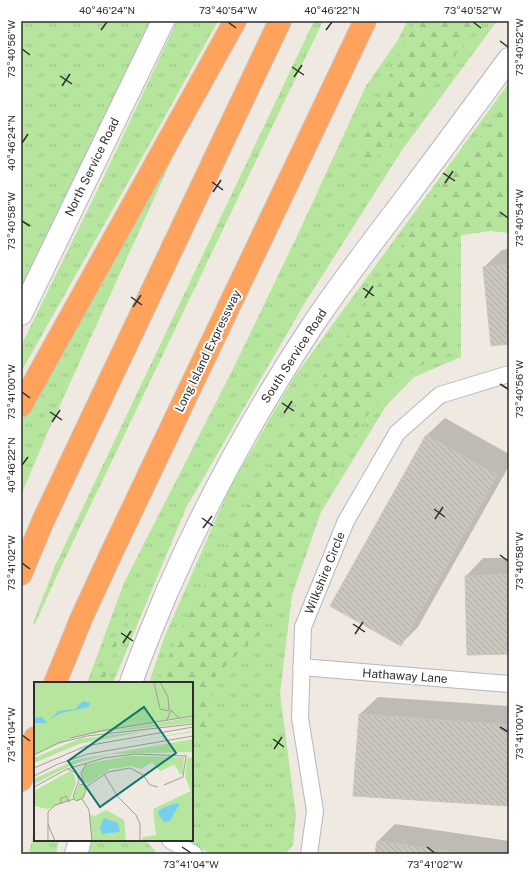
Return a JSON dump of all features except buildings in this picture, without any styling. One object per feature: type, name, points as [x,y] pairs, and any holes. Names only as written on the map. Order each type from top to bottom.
[{"type":"highway","points":[[21,406],[235,21]]},
{"type":"highway","points":[[21,574],[44,522],[280,21]]},
{"type":"highway","name":"Long Island Expressway","points":[[55,682],[82,617],[112,552],[365,21]]},
{"type":"highway","points":[[21,780],[34,741]]},
{"type":"main road","name":"North Service Road","points":[[21,314],[163,21]]},
{"type":"main road","name":"South Service Road","points":[[131,682],[159,612],[191,540],[221,480],[275,384],[357,262],[509,59]]},
{"type":"main road","points":[[76,854],[80,841]]},
{"type":"street","name":"Wilkshire Circle","points":[[309,854],[315,811],[300,718],[302,627],[346,520],[397,433],[440,395],[509,374]]},
{"type":"street","name":"Hathaway Lane","points":[[301,668],[509,684]]},
{"type":"street","points":[[172,841],[194,854]]},
{"type":"green space","points":[[21,21],[163,21],[21,314]]},
{"type":"green space","points":[[177,21],[218,21],[21,372],[21,346],[99,187]]},
{"type":"green space","points":[[314,21],[323,21],[35,624],[33,623],[55,566]]},
{"type":"green space","points":[[407,21],[497,21],[402,150],[303,306],[186,508],[113,682],[87,682],[124,583],[236,363],[306,217],[366,86],[398,40]]},
{"type":"green space","points":[[415,21],[482,21],[454,57],[396,141],[367,164],[361,152],[368,123]]},
{"type":"green space","points":[[509,83],[509,226],[461,232],[461,357],[414,377],[386,406],[321,512],[292,595],[280,693],[296,815],[293,845],[285,854],[210,854],[190,841],[193,841],[193,682],[149,682],[164,638],[230,487],[295,376]]},
{"type":"green space","points":[[509,99],[509,233],[491,231],[457,236],[453,253],[452,337],[442,354],[422,365],[394,386],[361,422],[304,526],[273,605],[260,633],[212,680],[206,732],[193,738],[193,682],[159,682],[161,674],[183,626],[252,498],[344,341],[426,206]]},
{"type":"green space","points":[[188,124],[50,427],[21,495],[21,422]]},
{"type":"green space","points":[[136,591],[103,682],[96,682]]},
{"type":"green space","points":[[34,832],[34,841],[59,841],[56,854],[29,854]]},
{"type":"green space","points":[[86,841],[146,841],[158,854],[81,854]]}]
